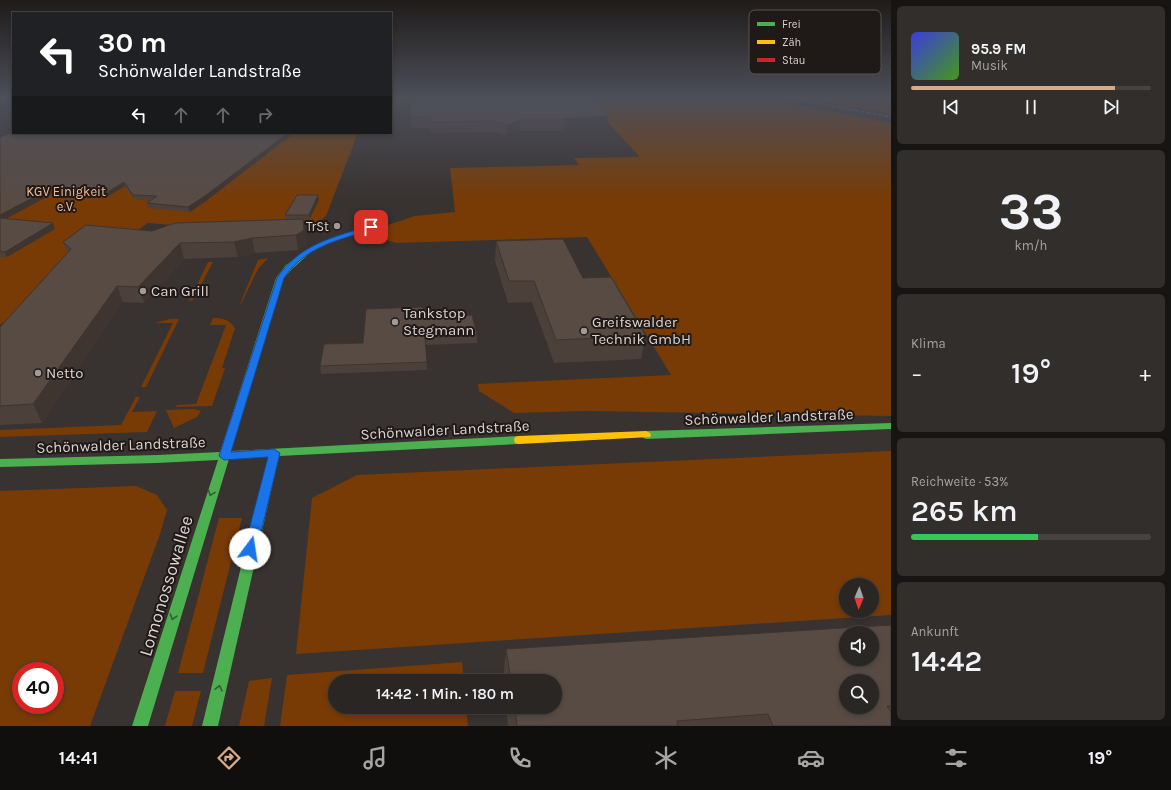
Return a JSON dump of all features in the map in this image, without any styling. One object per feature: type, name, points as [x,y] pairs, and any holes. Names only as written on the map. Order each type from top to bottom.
[{"type":"street","name":"Lomonossowallee","points":[[140,726],[205,510],[224,456],[280,278],[289,265],[307,251],[323,242],[371,227]]},
{"type":"street","name":"Schönwalder Landstraße","points":[[0,463],[224,456],[544,439],[891,426]]},
{"type":"street","points":[[210,726],[244,575],[274,453]]},
{"type":"green space","name":"KGV Einigkeit e.V.","points":[[12,133],[358,134],[326,216],[320,221],[311,223],[219,222],[208,228],[148,223],[0,325],[0,137]]},
{"type":"green space","points":[[618,133],[891,133],[891,416],[587,411],[514,413],[479,391],[478,384],[671,375],[587,237],[396,243],[364,233],[415,216],[455,212],[450,168],[579,165],[574,158],[640,157]]},
{"type":"green space","points":[[268,258],[258,269],[240,304],[258,260]]},
{"type":"green space","points":[[208,262],[213,262],[193,300],[189,301]]},
{"type":"green space","points":[[213,318],[226,320],[235,328],[222,368],[225,368],[212,406],[176,407],[177,405],[196,404],[226,325],[210,325]]},
{"type":"green space","points":[[170,319],[179,319],[146,387],[141,387],[173,323],[155,323]]},
{"type":"green space","points":[[136,397],[140,397],[132,412],[157,411],[147,432],[0,437],[0,430],[121,425]]},
{"type":"green space","points":[[194,409],[201,411],[197,417],[174,428],[166,410]]},
{"type":"green space","points":[[891,451],[891,615],[879,616],[879,578],[839,578],[839,618],[845,618],[296,654],[312,498],[357,475]]},
{"type":"green space","points":[[136,486],[157,495],[167,510],[160,534],[90,726],[0,726],[0,491]]},
{"type":"green space","points":[[219,518],[242,518],[203,673],[178,673]]},
{"type":"green space","points":[[462,662],[463,674],[328,674],[328,714],[467,714],[468,726],[280,726],[287,675]]},
{"type":"green space","points":[[272,678],[264,726],[239,726],[249,681]]},
{"type":"green space","points":[[175,691],[201,691],[192,726],[165,726]]},
{"type":"building","points":[[11,133],[287,134],[205,196],[188,207],[147,203],[157,196],[133,195],[124,182],[106,193],[52,188],[0,215],[0,137]]},
{"type":"building","points":[[297,195],[318,195],[309,215],[285,215]]},
{"type":"building","points":[[0,218],[53,223],[5,252],[0,251]]},
{"type":"building","points":[[303,219],[304,230],[296,235],[252,238],[234,242],[180,243],[138,287],[117,286],[33,404],[0,406],[0,327],[71,249],[63,242],[86,225],[152,231],[175,223]]},
{"type":"building","points":[[563,239],[583,278],[611,277],[646,336],[556,340],[534,281],[509,281],[496,241]]},
{"type":"building","points":[[423,307],[423,317],[472,315],[477,335],[425,338],[427,362],[320,366],[324,344],[363,343],[366,309]]},
{"type":"building","points":[[891,625],[891,706],[887,706],[891,712],[891,726],[773,726],[768,714],[677,721],[678,726],[517,726],[516,714],[562,714],[562,674],[510,674],[506,649],[839,628],[839,666],[879,666],[879,626],[875,626]]},
{"type":"traffic: fast","points":[[140,726],[280,278],[289,267],[310,250]]},
{"type":"traffic: fast","points":[[646,435],[891,426]]},
{"type":"traffic: fast","points":[[0,463],[157,459],[519,440]]},
{"type":"traffic: fast","points":[[210,726],[274,453]]},
{"type":"traffic: slow","points":[[519,440],[646,435]]},
{"type":"traffic: jam","points":[[310,250],[333,240],[371,227]]},
{"type":"place","name":"TrSt","points":[[337,226]]},
{"type":"place","name":"Can Grill","points":[[143,291]]},
{"type":"place","name":"Tankstop Stegmann","points":[[395,322]]},
{"type":"place","name":"Greifswalder Technik GmbH","points":[[584,331]]},
{"type":"place","name":"Netto","points":[[38,373]]},
{"type":"route","points":[[250,549],[274,453],[224,456],[280,278],[289,265],[307,251],[323,242],[371,227]]}]
